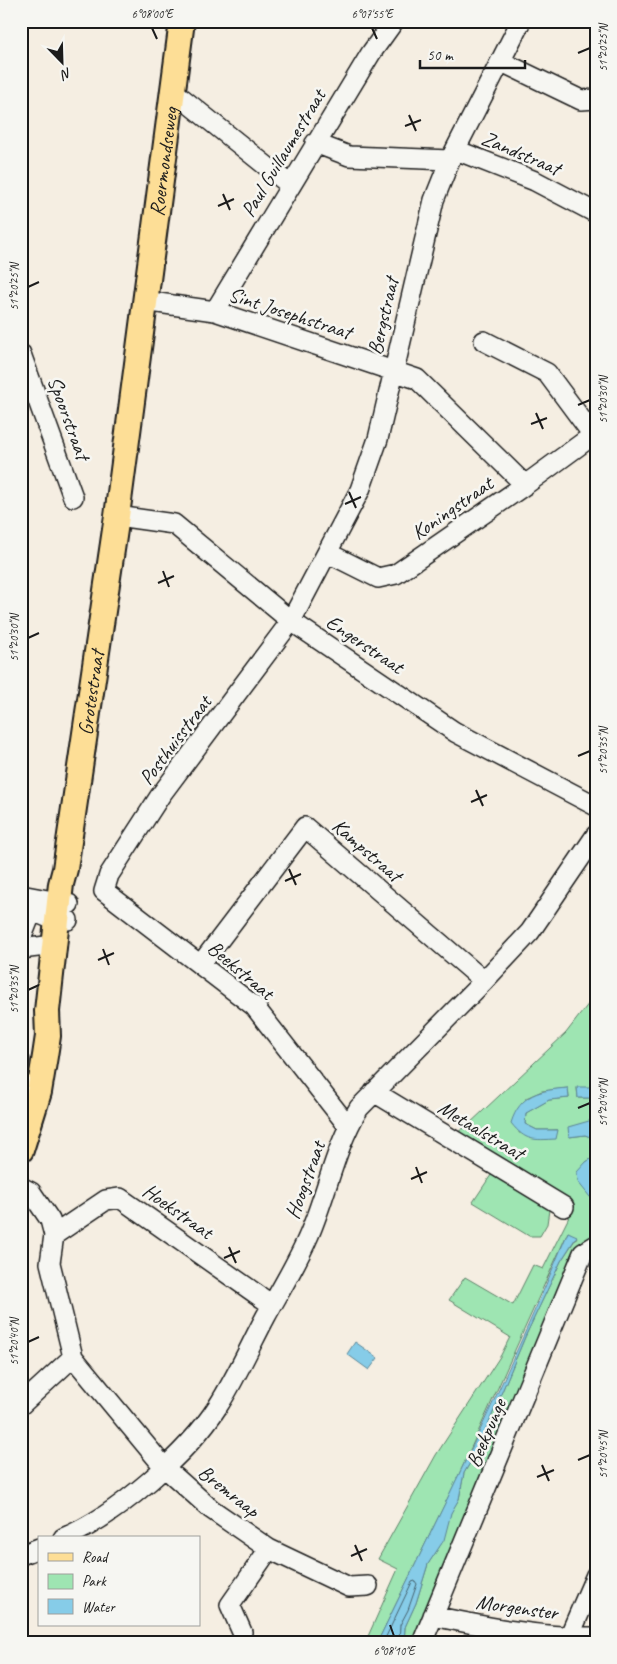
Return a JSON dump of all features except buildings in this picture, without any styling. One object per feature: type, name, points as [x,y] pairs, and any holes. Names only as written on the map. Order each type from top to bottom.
[{"type":"main road","name":"Roermondseweg","points":[[144,301],[182,21]]},
{"type":"main road","name":"Grotestraat","points":[[21,1150],[30,1087],[48,1036],[46,908],[65,869],[117,516],[144,301]]},
{"type":"street","name":"Paul Guillaumestraat","points":[[215,311],[371,52],[394,21]]},
{"type":"street","name":"Bergstraat","points":[[291,621],[360,490],[378,439],[434,200],[453,155],[522,21]]},
{"type":"street","points":[[502,62],[581,100],[596,99]]},
{"type":"street","points":[[173,91],[214,122],[290,185]]},
{"type":"street","name":"Zandstraat","points":[[315,144],[349,156],[453,155],[535,181],[596,213]]},
{"type":"street","name":"Sint Josephstraat","points":[[144,301],[215,311],[417,379],[525,485]]},
{"type":"street","name":"Koningstraat","points":[[328,553],[378,578],[396,574],[525,485],[594,434],[547,373],[484,342]]},
{"type":"street","name":"Spoorstraat","points":[[23,366],[74,497]]},
{"type":"street","name":"Engerstraat","points":[[117,516],[174,524],[291,621],[455,732],[596,806]]},
{"type":"street","name":"Posthuisstraat","points":[[104,891],[109,875],[160,796],[291,621]]},
{"type":"street","name":"Kampstraat","points":[[200,964],[305,827],[484,981]]},
{"type":"street","name":"Hoogstraat","points":[[68,1536],[82,1530],[120,1503],[164,1467],[189,1444],[218,1407],[309,1236],[348,1126],[359,1108],[530,932],[596,835]]},
{"type":"street","name":"Beekstraat","points":[[104,891],[254,1006],[348,1126]]},
{"type":"street","points":[[21,939],[46,908]]},
{"type":"street","points":[[21,949],[46,946]]},
{"type":"street","name":"Metaalstraat","points":[[374,1092],[564,1207]]},
{"type":"street","points":[[21,1187],[31,1192],[50,1220],[54,1235],[50,1263],[73,1357],[21,1404]]},
{"type":"street","name":"Hoekstraat","points":[[54,1235],[106,1200],[120,1198],[272,1305]]},
{"type":"street","name":"Beekpunge","points":[[422,1643],[584,1253],[596,1245]]},
{"type":"street","name":"Bremraap","points":[[73,1357],[164,1467],[211,1509],[269,1549],[349,1588],[368,1586]]},
{"type":"street","points":[[21,1555],[38,1548]]},
{"type":"street","points":[[242,1632],[230,1605],[269,1549]]},
{"type":"street","points":[[569,1637],[596,1574]]},
{"type":"street","name":"Morgenster","points":[[433,1616],[494,1628],[569,1637],[596,1637]]},
{"type":"green space","points":[[596,994],[596,1087],[577,1088],[578,1098],[596,1098],[596,1119],[592,1122],[569,1127],[569,1137],[585,1135],[596,1139],[596,1156],[586,1162],[590,1197],[596,1196],[596,1239],[417,1643],[404,1643],[405,1627],[416,1603],[428,1564],[441,1544],[451,1512],[459,1499],[464,1473],[476,1453],[525,1337],[561,1261],[577,1237],[568,1232],[457,1479],[377,1643],[365,1643],[398,1569],[378,1559],[436,1455],[501,1355],[510,1337],[449,1300],[465,1277],[513,1305],[533,1265],[543,1269],[569,1217],[455,1134],[468,1125],[566,1033]],"holes":[[[568,1088],[569,1098],[549,1100],[526,1113],[525,1124],[537,1130],[558,1130],[519,1133],[526,1098],[542,1091]]]},
{"type":"green space","points":[[493,1172],[540,1201],[549,1210],[547,1224],[540,1236],[529,1236],[473,1202]]},
{"type":"water","points":[[577,1087],[596,1087],[596,1098],[578,1098]]},
{"type":"water","points":[[568,1088],[569,1098],[549,1100],[526,1113],[525,1124],[537,1130],[558,1130],[556,1139],[542,1140],[526,1137],[511,1123],[520,1106],[532,1095],[549,1090]]},
{"type":"water","points":[[596,1119],[596,1139],[585,1135],[569,1137],[568,1127]]},
{"type":"water","points":[[596,1156],[596,1196],[590,1197],[578,1182],[577,1172],[586,1162]]},
{"type":"water","points":[[568,1232],[577,1236],[561,1261],[525,1337],[476,1453],[464,1473],[459,1499],[451,1513],[444,1540],[428,1564],[416,1603],[405,1627],[404,1643],[377,1643],[500,1388]]},
{"type":"water","points":[[355,1342],[378,1358],[369,1370],[347,1354]]}]
